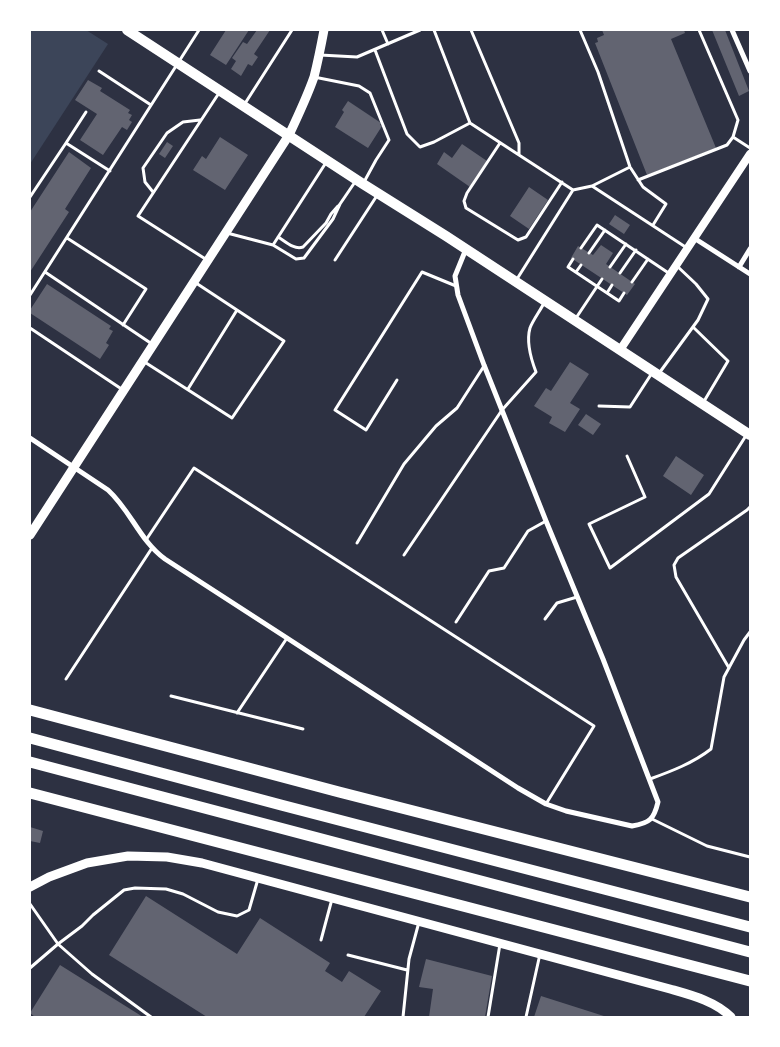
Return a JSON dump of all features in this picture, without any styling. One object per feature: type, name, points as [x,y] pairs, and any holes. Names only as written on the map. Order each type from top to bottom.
[{"type":"highway","points":[[30,710],[750,897]]},
{"type":"highway","points":[[30,738],[271,803],[750,927]]},
{"type":"highway","points":[[30,762],[750,952]]},
{"type":"highway","points":[[30,793],[750,981]]},
{"type":"main road","points":[[127,30],[378,194],[466,248],[749,434]]},
{"type":"main road","points":[[30,535],[289,135],[314,77],[324,30]]},
{"type":"main road","points":[[30,888],[48,877],[87,863],[128,856],[167,857],[202,863],[670,989],[700,998],[726,1012],[731,1017]]},
{"type":"street","points":[[732,30],[750,71]]},
{"type":"street","points":[[620,350],[750,154]]},
{"type":"street","points":[[694,238],[750,274]]},
{"type":"street","points":[[30,438],[114,495],[152,548],[165,560],[518,788],[546,804],[566,810],[632,826],[643,824],[652,819],[658,802],[650,779],[484,365],[458,295],[455,276],[466,248]]},
{"type":"street","points":[[739,267],[750,248]]},
{"type":"lane","points":[[30,295],[199,30]]},
{"type":"lane","points":[[244,106],[292,30]]},
{"type":"lane","points":[[382,30],[388,44]]},
{"type":"lane","points":[[319,55],[357,57],[420,30]]},
{"type":"lane","points":[[434,30],[470,123],[573,190]]},
{"type":"lane","points":[[471,30],[518,143],[519,155]]},
{"type":"lane","points":[[580,30],[598,72],[630,167],[643,187],[666,204],[653,225]]},
{"type":"lane","points":[[638,180],[727,145],[733,137],[738,120],[699,30]]},
{"type":"lane","points":[[375,50],[407,134],[420,147],[434,142],[470,123]]},
{"type":"lane","points":[[100,71],[151,105]]},
{"type":"lane","points":[[278,237],[294,247],[303,247],[360,182],[389,140],[370,93],[359,86],[314,77]]},
{"type":"lane","points":[[207,261],[138,216],[220,91]]},
{"type":"lane","points":[[30,197],[86,112]]},
{"type":"lane","points":[[154,192],[145,182],[143,168],[167,133],[183,122],[201,120]]},
{"type":"lane","points":[[733,137],[750,148]]},
{"type":"lane","points":[[66,143],[110,171]]},
{"type":"lane","points":[[500,143],[467,193],[464,201],[466,208],[518,240],[526,237],[562,182]]},
{"type":"lane","points":[[273,245],[327,161]]},
{"type":"lane","points":[[516,281],[573,190],[592,186],[630,167]]},
{"type":"lane","points":[[592,186],[688,248]]},
{"type":"lane","points":[[335,260],[378,194]]},
{"type":"lane","points":[[225,233],[273,245],[296,259],[304,258],[333,220],[340,204]]},
{"type":"lane","points":[[581,248],[597,225],[671,274]]},
{"type":"lane","points":[[589,253],[605,230]]},
{"type":"lane","points":[[67,238],[146,289],[123,325]]},
{"type":"lane","points":[[610,267],[626,244]]},
{"type":"lane","points":[[620,273],[636,250]]},
{"type":"lane","points":[[574,259],[568,267],[606,293],[619,301],[624,293]]},
{"type":"lane","points":[[632,282],[648,259]]},
{"type":"lane","points":[[576,272],[581,265]]},
{"type":"lane","points":[[598,406],[630,407],[698,320],[708,299],[696,284],[676,266]]},
{"type":"lane","points":[[45,272],[152,345]]},
{"type":"lane","points":[[397,380],[366,430],[335,410],[422,272],[456,286]]},
{"type":"lane","points":[[574,320],[602,279]]},
{"type":"lane","points":[[142,360],[232,418],[284,341],[194,281]]},
{"type":"lane","points":[[606,293],[612,285]]},
{"type":"lane","points":[[404,555],[502,410],[536,372],[528,341],[530,327],[546,301]]},
{"type":"lane","points":[[188,389],[237,310]]},
{"type":"lane","points":[[693,327],[728,362],[703,404]]},
{"type":"lane","points":[[30,328],[123,390]]},
{"type":"lane","points":[[357,542],[404,464],[436,426],[457,408],[484,365]]},
{"type":"lane","points":[[627,456],[645,498],[589,524],[610,568],[709,494],[749,434]]},
{"type":"lane","points":[[146,540],[194,468],[594,726],[546,804]]},
{"type":"lane","points":[[729,668],[676,577],[674,566],[678,558],[749,509]]},
{"type":"lane","points":[[456,622],[489,571],[504,568],[528,531],[546,521]]},
{"type":"lane","points":[[66,679],[152,548]]},
{"type":"lane","points":[[545,619],[557,603],[577,597]]},
{"type":"lane","points":[[650,779],[671,772],[711,749],[724,677],[750,632]]},
{"type":"lane","points":[[237,713],[287,638]]},
{"type":"lane","points":[[171,696],[303,729]]},
{"type":"lane","points":[[652,819],[706,846],[750,858]]},
{"type":"lane","points":[[30,968],[124,890],[134,888],[166,889],[183,894],[218,912],[237,916],[249,910],[258,878]]},
{"type":"lane","points":[[321,940],[332,898]]},
{"type":"lane","points":[[30,904],[58,944],[92,974],[151,1017]]},
{"type":"lane","points":[[403,1017],[408,959],[419,921]]},
{"type":"lane","points":[[488,1017],[500,943]]},
{"type":"lane","points":[[526,1017],[540,954]]},
{"type":"lane","points":[[348,955],[407,970]]},
{"type":"shaded area","points":[[30,30],[86,30],[108,44],[30,164]]},
{"type":"building","points":[[226,30],[249,30],[226,65],[210,55]]},
{"type":"building","points":[[257,30],[270,30],[254,54],[258,57],[252,66],[248,64],[241,76],[231,69],[236,61],[232,58],[243,42],[247,44]]},
{"type":"building","points":[[602,30],[684,30],[685,33],[671,39],[716,148],[647,175],[595,43],[598,42],[597,38],[604,35]]},
{"type":"building","points":[[712,30],[725,30],[749,91],[739,96]]},
{"type":"building","points":[[88,80],[102,88],[100,91],[130,110],[128,113],[132,115],[129,120],[132,122],[127,130],[122,127],[103,155],[80,140],[97,114],[75,100]]},
{"type":"building","points":[[348,101],[381,123],[380,125],[382,126],[368,148],[335,127]]},
{"type":"building","points":[[220,137],[248,155],[225,190],[193,170],[202,156],[206,159]]},
{"type":"building","points":[[167,142],[173,146],[165,158],[159,154]]},
{"type":"building","points":[[462,144],[487,161],[470,187],[437,164],[444,152],[452,158]]},
{"type":"building","points":[[69,152],[91,168],[65,209],[69,212],[30,272],[30,212]]},
{"type":"building","points":[[529,187],[548,200],[529,229],[510,216]]},
{"type":"building","points":[[615,215],[630,225],[624,234],[609,224]]},
{"type":"building","points":[[601,245],[613,253],[606,264],[635,284],[627,295],[571,258],[578,246],[593,255]]},
{"type":"building","points":[[47,284],[111,326],[109,329],[113,331],[106,343],[109,345],[100,359],[30,313],[30,310]]},
{"type":"building","points":[[570,362],[589,374],[570,403],[580,409],[565,432],[549,423],[552,417],[534,406],[546,388],[551,391]]},
{"type":"building","points":[[586,414],[601,424],[593,435],[578,425]]},
{"type":"building","points":[[676,456],[704,475],[691,495],[663,476]]},
{"type":"building","points":[[30,827],[43,831],[40,843],[30,841]]},
{"type":"building","points":[[146,896],[237,954],[260,918],[330,963],[325,971],[342,982],[349,971],[381,991],[364,1017],[207,1017],[109,955]]},
{"type":"building","points":[[426,959],[492,976],[485,1017],[429,1017],[433,989],[419,987]]},
{"type":"building","points":[[60,965],[143,1017],[35,1017],[30,1013]]},
{"type":"building","points":[[541,996],[607,1017],[534,1017]]}]
